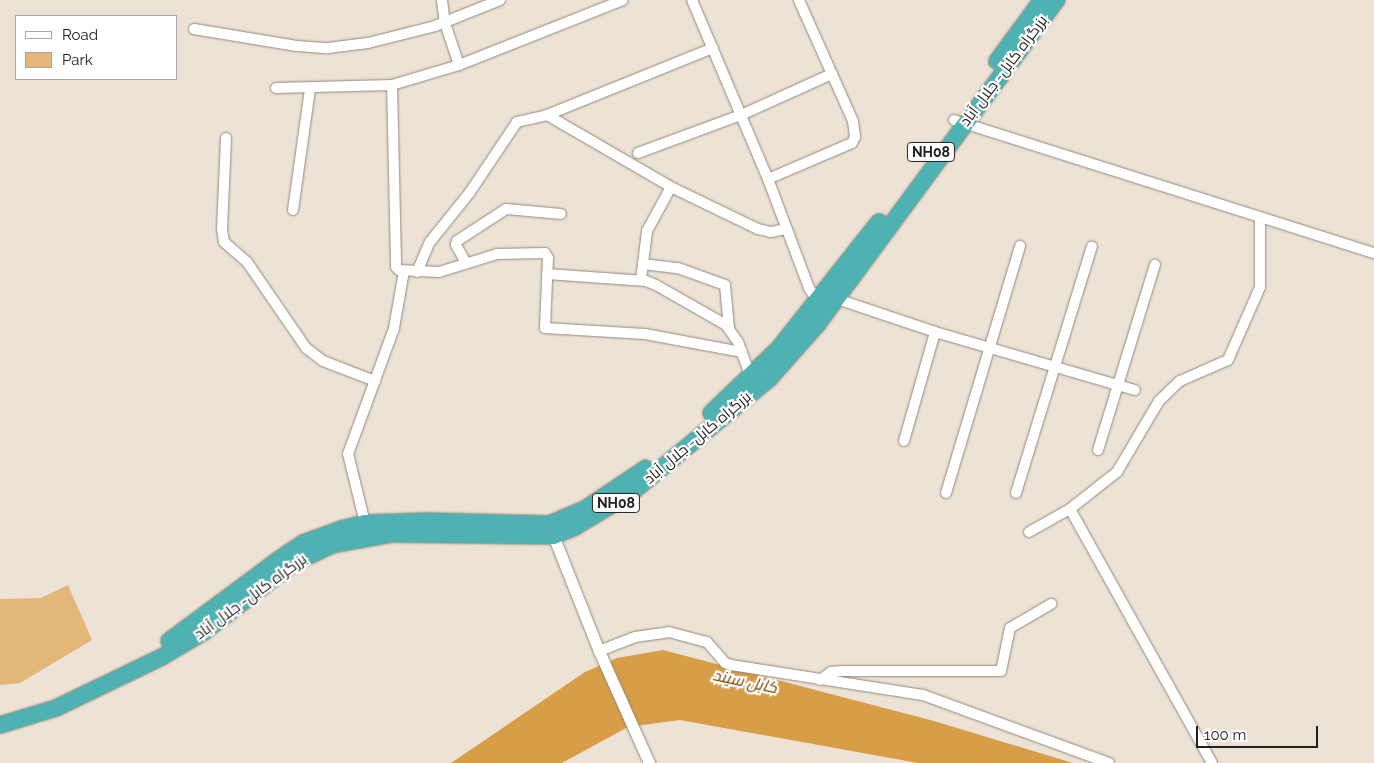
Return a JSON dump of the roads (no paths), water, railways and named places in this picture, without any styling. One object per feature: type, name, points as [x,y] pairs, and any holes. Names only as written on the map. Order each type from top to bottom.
[{"type":"highway","name":"بزرگراه کابل- جلال آباد","points":[[0,725],[162,657],[204,632],[294,563],[332,545],[392,534],[551,530],[575,527],[630,494],[770,378],[837,299],[1042,0]]},
{"type":"highway","name":"بزرگراه کابل- جلال آباد","points":[[0,714],[53,703],[130,664],[167,642],[303,543],[365,524],[428,521],[551,530],[644,470],[751,378],[818,302],[1057,0]]},
{"type":"street","points":[[442,0],[445,23],[459,65]]},
{"type":"street","points":[[194,29],[297,46],[328,48],[368,43],[445,23],[500,0]]},
{"type":"street","points":[[692,0],[768,179],[809,288],[818,302]]},
{"type":"street","points":[[768,179],[854,140],[853,120],[799,0]]},
{"type":"street","points":[[276,88],[310,89],[392,85],[459,65],[620,1]]},
{"type":"street","points":[[417,272],[430,242],[470,192],[517,122],[547,115],[712,48]]},
{"type":"street","points":[[638,153],[741,115],[832,74]]},
{"type":"street","points":[[392,85],[396,267],[404,271],[440,272],[497,254],[545,253],[548,258],[545,328],[644,334],[742,352]]},
{"type":"street","points":[[293,210],[310,89]]},
{"type":"street","points":[[547,115],[671,187],[758,228],[771,232],[787,229]]},
{"type":"street","points":[[960,122],[1374,253]]},
{"type":"street","points":[[226,138],[222,229],[224,242],[247,262],[306,348],[323,361],[375,381]]},
{"type":"street","points":[[641,280],[647,232],[671,187]]},
{"type":"street","points":[[466,263],[456,248],[457,241],[506,209],[561,214]]},
{"type":"street","points":[[1029,532],[1070,509],[1117,472],[1159,401],[1180,381],[1228,360],[1260,288],[1260,218]]},
{"type":"street","points":[[946,493],[1020,246]]},
{"type":"street","points":[[1016,493],[1053,366],[1092,246]]},
{"type":"street","points":[[643,264],[678,268],[725,285],[729,328],[742,352],[751,378]]},
{"type":"street","points":[[1098,450],[1155,265]]},
{"type":"street","points":[[365,524],[348,454],[352,435],[375,381],[394,328],[404,271]]},
{"type":"street","points":[[547,274],[641,280],[664,288],[729,328]]},
{"type":"street","points":[[837,299],[935,332],[1136,390]]},
{"type":"street","points":[[904,441],[935,332]]},
{"type":"street","points":[[1070,509],[1212,763]]},
{"type":"street","points":[[551,530],[599,651],[648,762]]},
{"type":"street","points":[[820,680],[831,672],[843,671],[1001,671],[1010,628],[1051,604]]},
{"type":"street","points":[[599,651],[635,637],[669,632],[707,642],[725,663],[731,665],[922,694],[1109,763]]},
{"type":"water","name":"کابل سيند","points":[[663,650],[934,721],[1073,763],[918,763],[680,720],[628,727],[562,763],[451,763],[585,672],[617,658]]}]
